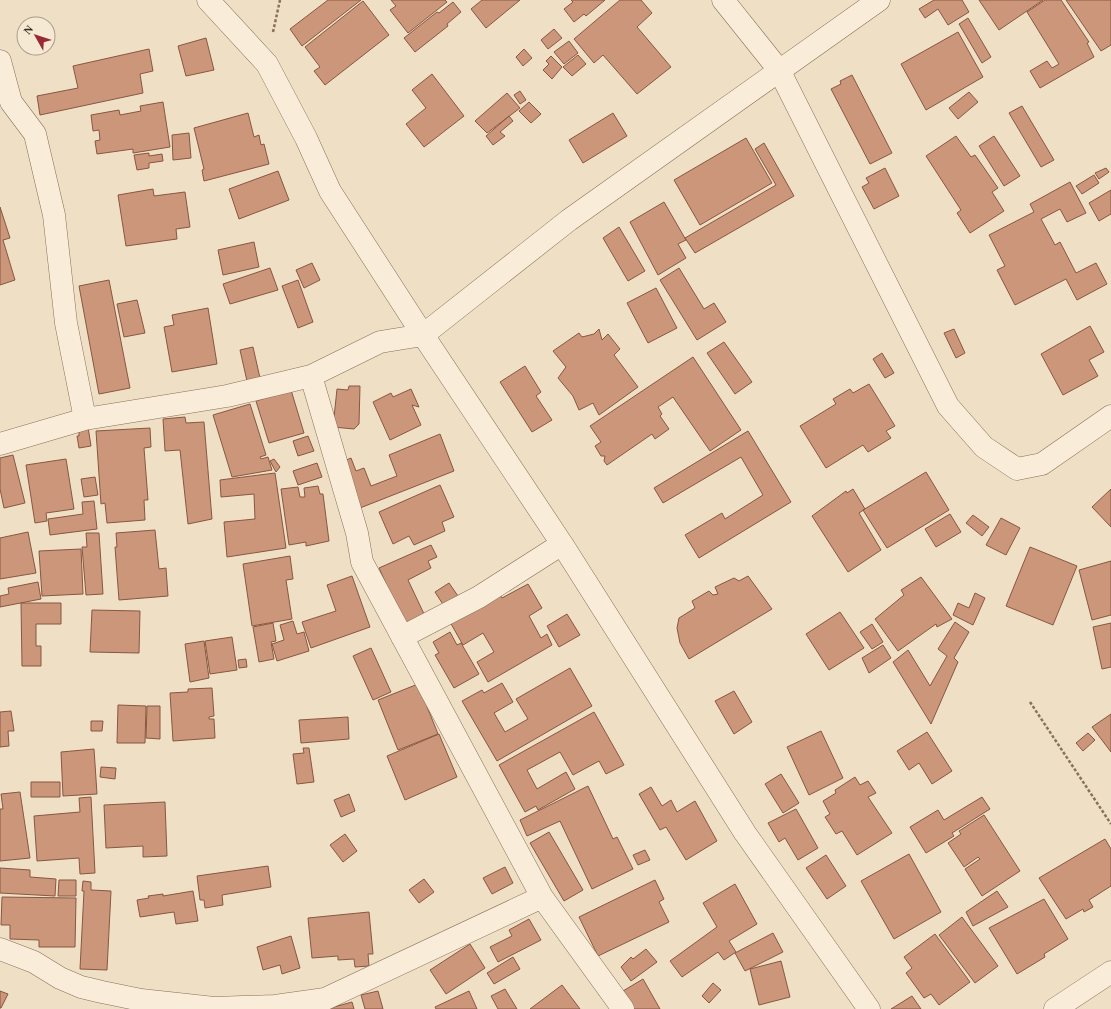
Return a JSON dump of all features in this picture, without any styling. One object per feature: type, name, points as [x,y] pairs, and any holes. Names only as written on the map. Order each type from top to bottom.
[{"type":"street","points":[[208,0],[267,64],[306,138],[330,192],[562,544],[745,833],[869,1009]]},
{"type":"street","points":[[723,0],[779,70],[948,406],[984,447],[1017,469],[1042,464],[1111,416]]},
{"type":"street","points":[[0,444],[85,419],[227,396],[311,376],[380,342],[423,335],[569,220],[879,0]]},
{"type":"street","points":[[0,61],[12,102],[36,134],[54,215],[66,322],[85,419]]},
{"type":"street","points":[[311,376],[357,533],[362,562],[542,897],[623,1009]]},
{"type":"street","points":[[402,637],[479,597],[562,544]]},
{"type":"street","points":[[0,950],[34,962],[60,978],[81,987],[141,1000],[214,1008],[275,1006],[325,999],[542,897]]},
{"type":"street","points":[[1055,1009],[1111,972]]},
{"type":"path","points":[[1030,702],[1111,824]]},
{"type":"building","points":[[328,0],[361,0],[302,46],[290,29]]},
{"type":"building","points":[[391,0],[445,0],[447,2],[408,33],[390,10],[396,6]]},
{"type":"building","points":[[482,0],[520,0],[486,28],[471,9]]},
{"type":"building","points":[[571,0],[605,0],[586,16],[584,14],[574,22],[564,9],[573,2]]},
{"type":"building","points":[[620,0],[641,0],[652,13],[637,27],[671,67],[637,94],[603,55],[594,63],[574,39]]},
{"type":"building","points":[[934,0],[962,0],[969,12],[948,25],[938,9],[925,18],[919,9]]},
{"type":"building","points":[[979,0],[1043,0],[999,30]]},
{"type":"building","points":[[1045,0],[1061,0],[1089,42],[1087,43],[1094,57],[1040,88],[1030,71],[1047,61],[1052,68],[1059,64],[1027,12]]},
{"type":"building","points":[[1066,0],[1111,0],[1111,45],[1101,51]]},
{"type":"building","points":[[363,1],[389,35],[325,85],[314,71],[320,67],[305,47]]},
{"type":"building","points":[[453,2],[461,12],[447,24],[448,26],[415,52],[404,38],[437,12],[439,13]]},
{"type":"building","points":[[968,18],[991,57],[982,63],[959,24]]},
{"type":"building","points":[[554,29],[562,38],[548,49],[541,40]]},
{"type":"building","points":[[958,32],[983,77],[926,110],[901,64]]},
{"type":"building","points":[[206,38],[214,70],[186,76],[178,46]]},
{"type":"building","points":[[569,41],[578,53],[564,64],[554,52]]},
{"type":"building","points":[[149,49],[153,71],[140,74],[143,93],[40,115],[37,96],[78,88],[73,66]]},
{"type":"building","points":[[524,49],[532,58],[523,66],[516,57]]},
{"type":"building","points":[[578,55],[586,64],[572,76],[563,67]]},
{"type":"building","points":[[551,56],[562,67],[552,79],[543,70],[549,64],[546,61]]},
{"type":"building","points":[[432,74],[464,116],[424,147],[406,124],[426,108],[412,90]]},
{"type":"building","points":[[852,75],[892,153],[870,164],[831,89],[841,84],[840,81]]},
{"type":"building","points":[[520,91],[526,100],[520,104],[514,95]]},
{"type":"building","points":[[969,92],[978,102],[958,119],[949,108]]},
{"type":"building","points":[[507,93],[520,108],[487,133],[475,121]]},
{"type":"building","points":[[163,102],[170,147],[133,153],[133,149],[97,154],[95,141],[100,140],[99,130],[93,131],[91,115],[119,110],[120,115],[141,111],[140,106]]},
{"type":"building","points":[[529,102],[541,114],[531,123],[519,111]]},
{"type":"building","points":[[1022,106],[1054,160],[1041,167],[1009,113]]},
{"type":"building","points":[[248,113],[254,137],[259,135],[261,145],[264,144],[269,164],[204,181],[202,170],[204,169],[194,128]]},
{"type":"building","points":[[613,113],[627,136],[583,163],[569,140]]},
{"type":"building","points":[[509,116],[513,121],[500,132],[505,136],[493,145],[486,136]]},
{"type":"building","points":[[189,133],[191,158],[173,160],[172,135]]},
{"type":"building","points":[[956,136],[971,157],[975,155],[998,188],[992,192],[1004,211],[970,233],[957,213],[961,210],[926,156]]},
{"type":"building","points":[[994,136],[1020,176],[1004,186],[979,146]]},
{"type":"building","points":[[746,138],[772,183],[700,225],[674,180]]},
{"type":"building","points":[[764,143],[794,196],[695,253],[685,238],[776,185],[755,149]]},
{"type":"building","points":[[149,153],[149,156],[162,154],[163,161],[149,163],[149,168],[137,170],[134,155]]},
{"type":"building","points":[[885,168],[899,196],[874,209],[862,187],[869,183],[866,178]]},
{"type":"building","points":[[1106,168],[1109,172],[1099,179],[1095,173]]},
{"type":"building","points":[[278,171],[289,200],[239,219],[229,189]]},
{"type":"building","points":[[1094,175],[1099,183],[1082,194],[1076,186]]},
{"type":"building","points":[[1070,182],[1086,213],[1067,222],[1060,209],[1041,219],[1055,245],[1060,242],[1076,273],[1096,263],[1107,284],[1077,300],[1066,279],[1015,305],[997,270],[1005,266],[989,235],[1034,212],[1030,204]]},
{"type":"building","points":[[153,189],[154,196],[185,192],[190,227],[176,229],[177,239],[126,246],[118,195]]},
{"type":"building","points":[[1111,190],[1111,214],[1099,221],[1089,203]]},
{"type":"building","points":[[664,202],[686,240],[678,244],[686,258],[658,275],[630,222]]},
{"type":"building","points":[[0,207],[10,238],[3,240],[15,280],[0,285]]},
{"type":"building","points":[[619,227],[645,271],[628,281],[603,238]]},
{"type":"building","points":[[254,242],[259,267],[223,275],[218,250]]},
{"type":"building","points":[[312,263],[320,280],[304,288],[296,270]]},
{"type":"building","points":[[270,268],[278,290],[230,304],[223,284]]},
{"type":"building","points":[[679,268],[704,309],[714,303],[726,322],[697,340],[660,280]]},
{"type":"building","points":[[109,280],[130,388],[99,394],[79,286]]},
{"type":"building","points":[[298,280],[313,322],[298,328],[282,286]]},
{"type":"building","points":[[656,288],[677,328],[648,343],[627,303]]},
{"type":"building","points":[[137,300],[145,333],[124,337],[117,304]]},
{"type":"building","points":[[208,308],[217,364],[172,372],[164,327],[174,325],[172,315]]},
{"type":"building","points":[[1090,326],[1104,352],[1089,360],[1098,376],[1063,395],[1041,354]]},
{"type":"building","points":[[599,329],[602,340],[608,334],[620,349],[614,355],[638,387],[599,415],[593,403],[579,410],[573,396],[558,378],[566,367],[553,351],[579,333],[582,337],[594,334]]},
{"type":"building","points":[[954,329],[965,353],[956,358],[944,333]]},
{"type":"building","points":[[724,342],[752,382],[735,394],[707,353]]},
{"type":"building","points":[[253,347],[260,378],[247,381],[240,350]]},
{"type":"building","points":[[882,353],[894,373],[885,378],[873,359]]},
{"type":"building","points":[[693,357],[741,430],[710,451],[673,397],[658,407],[662,414],[660,416],[669,429],[655,439],[652,434],[607,465],[604,461],[605,456],[601,456],[595,446],[601,442],[590,426]]},
{"type":"building","points":[[525,366],[541,392],[536,396],[552,420],[532,432],[500,382]]},
{"type":"building","points":[[869,384],[895,426],[886,431],[891,438],[868,452],[863,445],[826,468],[800,426],[836,404],[833,399],[850,389],[853,393]]},
{"type":"building","points":[[349,386],[360,386],[359,424],[354,429],[333,427],[337,389],[348,390]]},
{"type":"building","points":[[411,389],[419,407],[412,405],[421,425],[390,440],[373,402],[391,393],[393,397]]},
{"type":"building","points":[[291,390],[304,433],[269,443],[256,401]]},
{"type":"building","points":[[250,404],[266,455],[260,457],[261,459],[268,457],[272,470],[232,477],[213,415]]},
{"type":"building","points":[[185,417],[186,423],[204,422],[212,519],[188,524],[180,450],[165,451],[163,419]]},
{"type":"building","points":[[88,427],[91,446],[79,448],[77,436],[79,436],[79,429]]},
{"type":"building","points":[[150,428],[151,447],[144,448],[148,500],[144,500],[145,520],[107,523],[105,503],[101,504],[96,431]]},
{"type":"building","points":[[748,431],[791,502],[699,558],[685,535],[722,513],[725,519],[763,495],[741,457],[663,503],[654,488]]},
{"type":"building","points":[[440,434],[454,471],[360,508],[342,462],[351,458],[356,471],[364,468],[371,486],[397,476],[389,455]]},
{"type":"building","points":[[308,436],[314,451],[298,456],[293,441]]},
{"type":"building","points":[[13,455],[25,503],[4,508],[0,489],[0,458]]},
{"type":"building","points":[[66,459],[74,509],[46,513],[47,521],[35,523],[26,465]]},
{"type":"building","points":[[274,459],[280,467],[276,472],[270,461]]},
{"type":"building","points":[[317,463],[322,477],[298,485],[293,471]]},
{"type":"building","points":[[926,472],[949,510],[887,548],[863,510]]},
{"type":"building","points":[[275,473],[286,548],[227,557],[224,522],[255,519],[254,494],[221,497],[220,480]]},
{"type":"building","points":[[95,477],[98,495],[84,497],[81,479]]},
{"type":"building","points":[[440,485],[454,517],[442,522],[445,531],[414,545],[409,536],[393,544],[379,512]]},
{"type":"building","points":[[318,486],[320,494],[323,494],[329,541],[306,546],[306,542],[289,545],[281,489],[298,487],[300,497],[305,497],[304,488]]},
{"type":"building","points":[[853,489],[865,509],[859,513],[881,550],[848,572],[812,516],[846,491],[847,493]]},
{"type":"building","points":[[1111,489],[1111,527],[1092,507]]},
{"type":"building","points":[[94,501],[97,529],[50,535],[48,519],[83,514],[82,502]]},
{"type":"building","points":[[950,514],[961,532],[936,547],[925,529]]},
{"type":"building","points":[[973,515],[989,527],[982,536],[966,523]]},
{"type":"building","points":[[1001,518],[1020,528],[1006,555],[986,545]]},
{"type":"building","points":[[155,530],[159,569],[166,568],[168,596],[119,600],[115,547],[117,547],[116,533]]},
{"type":"building","points":[[28,532],[36,573],[0,579],[0,538]]},
{"type":"building","points":[[86,533],[99,533],[103,594],[86,595],[82,547],[87,547]]},
{"type":"building","points":[[431,545],[437,557],[428,561],[431,568],[408,580],[425,616],[405,626],[379,568]]},
{"type":"building","points":[[1030,547],[1077,566],[1053,625],[1006,606]]},
{"type":"building","points":[[81,549],[83,594],[42,596],[39,551]]},
{"type":"building","points":[[290,556],[293,579],[286,580],[292,619],[252,626],[243,564]]},
{"type":"building","points":[[1111,561],[1111,615],[1092,620],[1079,570]]},
{"type":"building","points":[[352,576],[370,627],[311,648],[302,622],[336,611],[327,585]]},
{"type":"building","points":[[748,576],[772,609],[689,659],[680,643],[677,628],[679,618],[695,608],[692,601],[709,591],[713,595],[718,594],[715,587],[734,578],[739,581]]},
{"type":"building","points":[[921,577],[952,619],[937,627],[936,624],[898,651],[875,619],[904,595],[901,590]]},
{"type":"building","points":[[38,582],[41,599],[0,607],[0,596],[9,594],[8,588]]},
{"type":"building","points":[[449,583],[458,596],[444,606],[435,592]]},
{"type":"building","points":[[528,584],[542,608],[529,616],[541,638],[547,634],[552,645],[488,682],[477,662],[494,652],[483,633],[463,645],[450,622],[499,593],[502,598]]},
{"type":"building","points":[[975,593],[985,598],[973,625],[953,615],[958,603],[969,608]]},
{"type":"building","points":[[21,603],[61,603],[61,624],[36,624],[36,646],[41,646],[41,666],[22,666]]},
{"type":"building","points":[[92,610],[140,611],[139,653],[90,652]]},
{"type":"building","points":[[840,612],[864,648],[829,670],[806,634]]},
{"type":"building","points":[[567,614],[580,635],[559,647],[547,626]]},
{"type":"building","points":[[293,621],[297,634],[304,632],[309,651],[277,661],[272,644],[284,640],[280,625]]},
{"type":"building","points":[[955,622],[969,632],[954,658],[958,662],[931,724],[893,662],[908,650],[930,686],[947,656],[938,649]]},
{"type":"building","points":[[273,623],[276,641],[271,642],[274,659],[259,662],[253,627]]},
{"type":"building","points":[[1111,623],[1111,667],[1102,669],[1093,627]]},
{"type":"building","points":[[872,624],[883,642],[872,649],[860,632]]},
{"type":"building","points":[[450,632],[457,645],[461,643],[479,674],[454,688],[435,655],[439,653],[433,642]]},
{"type":"building","points":[[232,637],[237,670],[210,674],[205,641]]},
{"type":"building","points":[[204,641],[209,678],[190,682],[185,644]]},
{"type":"building","points":[[883,645],[891,658],[869,673],[862,658]]},
{"type":"building","points":[[371,648],[391,692],[373,700],[353,656]]},
{"type":"building","points":[[246,659],[247,667],[239,668],[238,660]]},
{"type":"building","points":[[570,668],[592,706],[497,761],[462,701],[482,690],[484,693],[502,683],[513,702],[494,713],[505,732],[528,719],[516,699]]},
{"type":"building","points":[[418,684],[438,734],[398,750],[378,700]]},
{"type":"building","points":[[212,688],[214,716],[209,717],[209,719],[214,719],[215,738],[173,741],[170,693],[188,692],[188,689]]},
{"type":"building","points":[[734,691],[752,722],[734,734],[715,701]]},
{"type":"building","points":[[118,705],[146,706],[145,743],[117,743]]},
{"type":"building","points":[[147,706],[160,706],[160,739],[146,738]]},
{"type":"building","points":[[11,711],[14,731],[8,731],[9,746],[0,747],[0,712]]},
{"type":"building","points":[[594,712],[624,765],[606,774],[599,761],[573,775],[560,752],[527,770],[537,789],[566,772],[575,789],[538,810],[536,806],[525,812],[499,765]]},
{"type":"building","points":[[1111,714],[1111,752],[1092,727]]},
{"type":"building","points":[[348,717],[349,739],[301,743],[299,720]]},
{"type":"building","points":[[91,721],[103,721],[102,731],[91,731]]},
{"type":"building","points":[[821,731],[843,778],[809,795],[787,747]]},
{"type":"building","points":[[927,732],[952,771],[932,784],[919,763],[909,770],[897,751]]},
{"type":"building","points":[[1088,733],[1095,740],[1083,751],[1076,743]]},
{"type":"building","points":[[439,734],[457,777],[405,800],[387,756]]},
{"type":"building","points":[[303,748],[309,748],[314,782],[297,784],[293,754],[304,753]]},
{"type":"building","points":[[94,749],[97,794],[63,796],[61,752]]},
{"type":"building","points":[[101,767],[116,768],[115,779],[100,777]]},
{"type":"building","points":[[781,774],[799,803],[783,813],[765,784]]},
{"type":"building","points":[[855,777],[860,785],[868,781],[876,793],[868,797],[892,833],[857,855],[842,831],[836,834],[825,817],[830,814],[823,801],[836,793],[835,790]]},
{"type":"building","points":[[31,782],[60,782],[60,797],[31,797]]},
{"type":"building","points":[[588,786],[613,839],[617,837],[633,869],[592,889],[560,821],[527,836],[520,820]]},
{"type":"building","points":[[651,787],[662,806],[671,800],[677,812],[695,801],[717,841],[686,860],[666,827],[660,830],[639,794]]},
{"type":"building","points":[[20,792],[30,858],[0,861],[0,809],[3,809],[1,794]]},
{"type":"building","points":[[349,794],[355,811],[341,817],[334,800]]},
{"type":"building","points":[[91,797],[95,873],[80,874],[79,858],[37,861],[34,816],[80,812],[79,798]]},
{"type":"building","points":[[982,797],[990,809],[952,833],[954,836],[926,853],[910,827],[938,810],[944,820]]},
{"type":"building","points":[[165,802],[167,856],[143,857],[143,846],[106,848],[104,805]]},
{"type":"building","points":[[796,809],[818,848],[798,860],[785,838],[779,842],[768,823]]},
{"type":"building","points":[[984,815],[1020,871],[982,896],[965,869],[980,859],[978,857],[964,867],[948,843],[961,834],[959,831]]},
{"type":"building","points":[[549,832],[583,890],[564,901],[530,843]]},
{"type":"building","points":[[345,834],[357,851],[343,862],[330,845]]},
{"type":"building","points":[[1105,839],[1111,849],[1111,886],[1089,900],[1093,907],[1084,912],[1083,909],[1066,919],[1039,878]]},
{"type":"building","points":[[645,850],[650,860],[638,865],[633,855]]},
{"type":"building","points":[[909,854],[941,912],[894,939],[861,881]]},
{"type":"building","points":[[826,855],[846,886],[827,899],[806,868]]},
{"type":"building","points":[[268,866],[271,887],[222,895],[223,905],[205,908],[204,900],[200,900],[197,876]]},
{"type":"building","points":[[505,867],[513,883],[492,894],[483,878]]},
{"type":"building","points":[[0,868],[30,870],[30,877],[56,879],[55,896],[0,893]]},
{"type":"building","points":[[424,879],[434,892],[419,903],[409,890]]},
{"type":"building","points":[[59,880],[76,880],[76,896],[58,896]]},
{"type":"building","points":[[655,880],[664,899],[659,902],[669,922],[598,956],[579,917]]},
{"type":"building","points":[[83,881],[91,882],[91,890],[111,891],[107,970],[80,969],[84,891],[82,891]]},
{"type":"building","points":[[735,884],[757,924],[729,941],[736,952],[724,960],[718,952],[682,977],[670,961],[717,927],[703,903]]},
{"type":"building","points":[[193,891],[198,921],[176,924],[174,912],[140,917],[137,900],[149,898],[148,896],[163,894],[163,896]]},
{"type":"building","points":[[997,891],[1008,907],[973,926],[966,912]]},
{"type":"building","points":[[2,897],[76,898],[75,947],[39,947],[39,940],[10,939],[10,925],[1,925]]},
{"type":"building","points":[[1044,899],[1068,939],[1044,954],[1045,957],[1017,974],[989,928]]},
{"type":"building","points":[[369,912],[373,954],[368,954],[369,966],[355,967],[354,959],[338,960],[338,956],[312,958],[308,918]]},
{"type":"building","points":[[962,917],[998,966],[975,983],[939,935]]},
{"type":"building","points":[[529,919],[541,940],[498,962],[490,947],[512,936],[509,930]]},
{"type":"building","points":[[773,933],[783,952],[745,971],[735,953]]},
{"type":"building","points":[[935,934],[970,982],[939,1005],[931,994],[924,998],[906,973],[912,968],[904,957]]},
{"type":"building","points":[[291,936],[300,968],[282,974],[280,965],[263,970],[257,947]]},
{"type":"building","points":[[470,944],[485,968],[446,994],[430,970]]},
{"type":"building","points":[[646,949],[657,962],[631,981],[621,967],[631,957],[633,959]]},
{"type":"building","points":[[513,957],[520,969],[494,984],[487,973]]},
{"type":"building","points":[[781,961],[790,997],[759,1005],[750,969]]},
{"type":"building","points":[[643,979],[660,1009],[633,1009],[623,991]]},
{"type":"building","points":[[713,983],[721,990],[709,1003],[702,996]]},
{"type":"building","points":[[562,985],[580,1009],[530,1009]]},
{"type":"building","points":[[505,989],[517,1009],[498,1009],[491,996]]},
{"type":"building","points":[[0,991],[8,994],[1,1008],[0,1008]]},
{"type":"building","points":[[378,991],[383,1009],[365,1009],[361,995]]},
{"type":"building","points":[[469,991],[477,1009],[436,1009],[435,1007]]},
{"type":"building","points":[[912,996],[921,1009],[891,1009]]},
{"type":"building","points":[[352,1002],[354,1009],[327,1009]]}]
